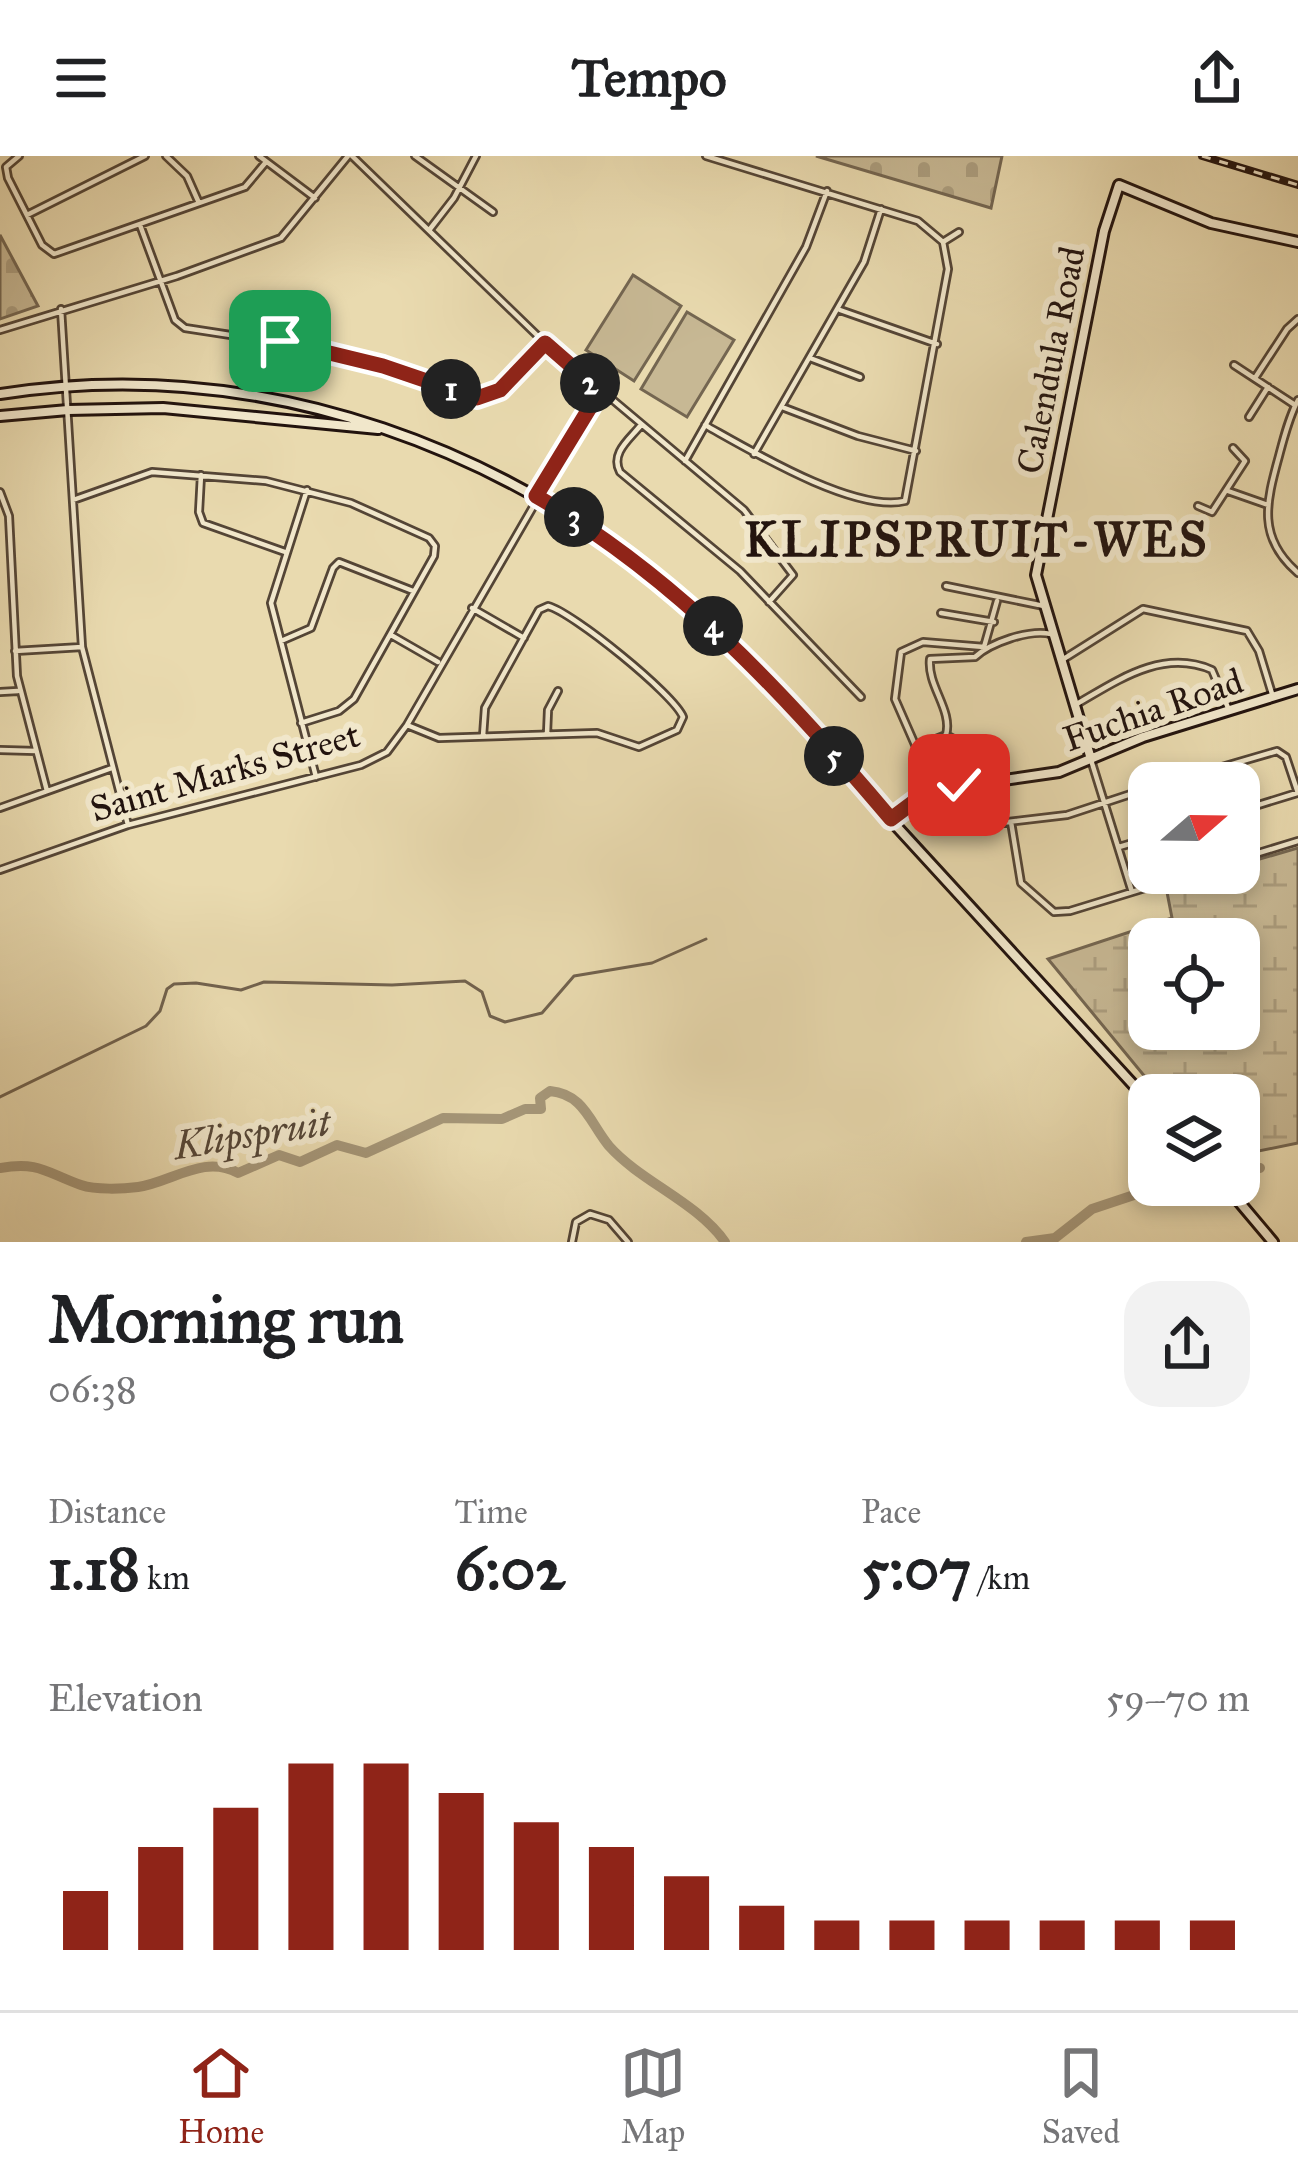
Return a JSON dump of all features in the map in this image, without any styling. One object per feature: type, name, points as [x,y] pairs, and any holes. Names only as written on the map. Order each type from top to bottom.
[{"type":"main road","name":"Calendula Road","points":[[1091,759],[1036,580],[1104,231],[1119,184],[1200,220],[1298,242]]},
{"type":"main road","points":[[0,394],[66,386],[160,386],[250,394],[344,414],[478,464],[536,496],[618,546],[714,627],[1128,1079]]},
{"type":"main road","points":[[0,416],[68,410],[193,410],[386,429]]},
{"type":"main road","name":"Fuchia Road","points":[[891,819],[935,790],[1052,773],[1143,737],[1298,689]]},
{"type":"main road","points":[[1243,1206],[1273,1242]]},
{"type":"street","points":[[19,156],[7,167],[8,178],[45,249],[55,254],[245,187],[266,161]]},
{"type":"street","points":[[27,215],[145,156]]},
{"type":"street","points":[[166,156],[187,176],[199,203]]},
{"type":"street","points":[[259,156],[315,198]]},
{"type":"street","points":[[0,330],[280,238],[350,156],[545,343],[744,510],[792,572],[793,578],[770,602]]},
{"type":"street","points":[[415,156],[493,212]]},
{"type":"street","points":[[430,230],[476,156]]},
{"type":"street","points":[[705,425],[789,473],[892,503],[907,500],[948,274],[943,242],[918,221],[706,156]]},
{"type":"street","points":[[685,461],[806,248],[826,191]]},
{"type":"street","points":[[754,454],[863,262],[881,209]]},
{"type":"street","points":[[140,225],[175,320],[185,328],[302,346],[473,397],[494,394],[545,343]]},
{"type":"street","points":[[943,242],[959,232]]},
{"type":"street","points":[[61,309],[82,647],[128,825]]},
{"type":"street","points":[[838,309],[937,344]]},
{"type":"street","points":[[1256,378],[1298,319]]},
{"type":"street","points":[[810,358],[860,377]]},
{"type":"street","points":[[1234,365],[1296,403],[1268,505],[1276,549],[1298,573]]},
{"type":"street","points":[[1249,417],[1268,387]]},
{"type":"street","name":"Saint Marks Street","points":[[0,870],[128,825],[379,758],[395,746],[600,391]]},
{"type":"street","points":[[782,407],[858,436],[916,451]]},
{"type":"street","points":[[641,425],[617,454],[620,472],[734,566],[861,697]]},
{"type":"street","points":[[1198,506],[1213,512],[1228,491],[1245,459],[1233,448]]},
{"type":"street","points":[[73,500],[144,473],[266,481],[369,510],[429,538],[435,546],[434,556],[347,706],[301,724]]},
{"type":"street","points":[[201,475],[203,523],[285,552]]},
{"type":"street","points":[[308,490],[272,603],[316,777]]},
{"type":"street","points":[[1228,491],[1268,505]]},
{"type":"street","points":[[0,492],[8,505],[20,691],[47,791]]},
{"type":"street","points":[[0,547],[10,545]]},
{"type":"street","points":[[281,641],[313,627],[339,562],[413,592]]},
{"type":"street","points":[[946,586],[1044,606]]},
{"type":"street","points":[[946,735],[949,725],[928,670],[930,659],[975,657],[994,622],[998,599]]},
{"type":"street","points":[[407,725],[431,737],[483,736],[547,734],[602,733],[647,747],[681,727],[683,717],[670,697],[548,606],[539,610],[483,712],[483,736]]},
{"type":"street","points":[[472,608],[524,638]]},
{"type":"street","points":[[1062,660],[1134,612],[1156,608],[1247,632],[1257,644],[1274,697]]},
{"type":"street","points":[[941,613],[994,622]]},
{"type":"street","points":[[935,790],[896,699],[902,652],[923,642],[984,647],[1040,632],[1053,634]]},
{"type":"street","points":[[391,634],[440,663]]},
{"type":"street","points":[[15,651],[82,647]]},
{"type":"street","points":[[1075,705],[1156,664],[1212,670],[1229,710]]},
{"type":"street","points":[[0,692],[20,691]]},
{"type":"street","points":[[547,734],[549,706],[558,692]]},
{"type":"street","points":[[916,747],[946,735],[961,743]]},
{"type":"street","points":[[0,750],[36,751]]},
{"type":"street","points":[[1239,762],[1277,751],[1286,757],[1298,793],[1260,805]]},
{"type":"street","name":"Calendula Road","points":[[1091,759],[1128,878]]},
{"type":"street","points":[[0,808],[112,768]]},
{"type":"street","points":[[974,826],[1067,815],[1128,795]]},
{"type":"street","points":[[1011,822],[1021,883],[1047,909],[1065,912],[1128,893]]},
{"type":"street","points":[[1260,853],[1298,841]]},
{"type":"street","points":[[1119,848],[1128,845]]},
{"type":"street","points":[[572,1242],[578,1219],[590,1214],[609,1220],[628,1242]]},
{"type":"green space","points":[[816,156],[1002,156],[991,208]]},
{"type":"green space","points":[[0,235],[38,306],[0,319]]},
{"type":"green space","points":[[633,275],[681,306],[634,381],[586,350]]},
{"type":"green space","points":[[687,312],[734,340],[687,417],[641,389]]},
{"type":"green space","points":[[1298,848],[1298,1143],[1260,1151],[1260,1074],[1143,1074],[1048,959],[1128,933],[1128,1050],[1260,1050],[1260,918],[1172,918],[1167,894],[1260,894],[1260,859]]},
{"type":"waterway","points":[[0,1097],[146,1026],[174,984],[241,990],[264,982],[392,985],[465,981],[482,992],[490,1016],[505,1022],[542,1013],[574,976],[652,963],[706,939]]},
{"type":"waterway","name":"Klipspruit","points":[[0,1168],[34,1167],[94,1188],[138,1187],[213,1166],[238,1173],[279,1155],[300,1162],[337,1145],[366,1153],[443,1118],[502,1119],[525,1109],[541,1109],[540,1098],[550,1091],[579,1104],[622,1159],[700,1215],[725,1242]]},
{"type":"waterway","name":"Klipspruit","points":[[1026,1242],[1055,1238],[1092,1209],[1128,1197]]},
{"type":"railway","points":[[1202,156],[1298,185]]},
{"type":"district","name":"KLIPSPRUIT-WES","points":[[977,539]]},
{"type":"route","points":[[280,341],[383,366],[477,398],[500,390],[545,343],[600,391],[536,496],[618,546],[714,627],[891,819],[923,795],[959,785]]}]
